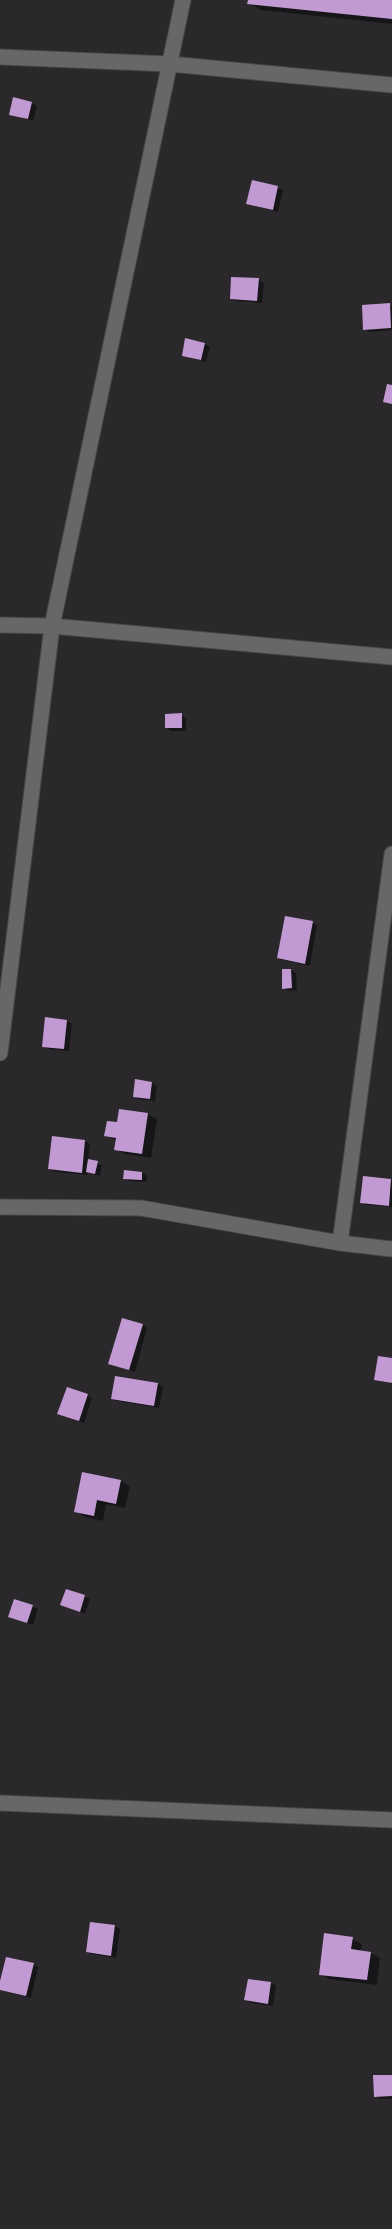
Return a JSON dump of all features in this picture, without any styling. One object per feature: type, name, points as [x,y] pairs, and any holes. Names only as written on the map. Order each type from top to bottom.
[{"type":"street","points":[[0,1053],[52,626],[183,0]]},
{"type":"street","points":[[0,56],[170,64],[392,85]]},
{"type":"street","points":[[0,625],[52,626],[392,658]]},
{"type":"street","points":[[340,1243],[392,854]]},
{"type":"street","points":[[0,1207],[142,1208],[340,1243],[392,1249]]},
{"type":"street","points":[[0,1803],[392,1820]]},
{"type":"building","points":[[248,0],[392,0],[392,19],[247,4]]},
{"type":"building","points":[[13,97],[32,102],[28,119],[9,115]]},
{"type":"building","points":[[252,180],[278,186],[273,210],[246,204]]},
{"type":"building","points":[[231,277],[259,278],[257,301],[230,299]]},
{"type":"building","points":[[390,303],[391,328],[363,330],[362,305]]},
{"type":"building","points":[[185,338],[205,343],[201,360],[182,356]]},
{"type":"building","points":[[387,384],[392,385],[392,404],[383,402]]},
{"type":"building","points":[[182,713],[182,728],[165,728],[165,714]]},
{"type":"building","points":[[285,916],[313,921],[305,964],[277,958]]},
{"type":"building","points":[[282,969],[291,969],[292,988],[282,989]]},
{"type":"building","points":[[45,1017],[67,1020],[64,1049],[42,1047]]},
{"type":"building","points":[[135,1079],[152,1082],[150,1099],[133,1097]]},
{"type":"building","points":[[119,1109],[148,1113],[142,1154],[114,1150],[116,1138],[104,1136],[107,1121],[117,1122]]},
{"type":"building","points":[[52,1136],[85,1140],[82,1173],[48,1169]]},
{"type":"building","points":[[88,1159],[98,1161],[95,1174],[86,1172]]},
{"type":"building","points":[[124,1170],[142,1172],[142,1180],[123,1179]]},
{"type":"building","points":[[363,1176],[391,1179],[389,1206],[360,1203]]},
{"type":"building","points":[[122,1318],[143,1324],[129,1370],[108,1364]]},
{"type":"building","points":[[378,1356],[392,1358],[392,1383],[374,1380]]},
{"type":"building","points":[[115,1376],[158,1383],[154,1406],[111,1399]]},
{"type":"building","points":[[67,1387],[88,1394],[79,1421],[57,1414]]},
{"type":"building","points":[[82,1472],[121,1480],[116,1504],[97,1500],[94,1516],[74,1512]]},
{"type":"building","points":[[66,1589],[85,1595],[80,1612],[60,1605]]},
{"type":"building","points":[[14,1599],[33,1605],[27,1623],[8,1617]]},
{"type":"building","points":[[90,1922],[115,1925],[111,1956],[86,1952]]},
{"type":"building","points":[[324,1933],[353,1937],[351,1949],[371,1952],[367,1980],[319,1975]]},
{"type":"building","points":[[6,1957],[34,1963],[26,1996],[0,1990],[0,1981]]},
{"type":"building","points":[[248,1979],[271,1982],[268,2004],[244,2000]]},
{"type":"building","points":[[373,2075],[392,2075],[392,2096],[374,2097]]}]
